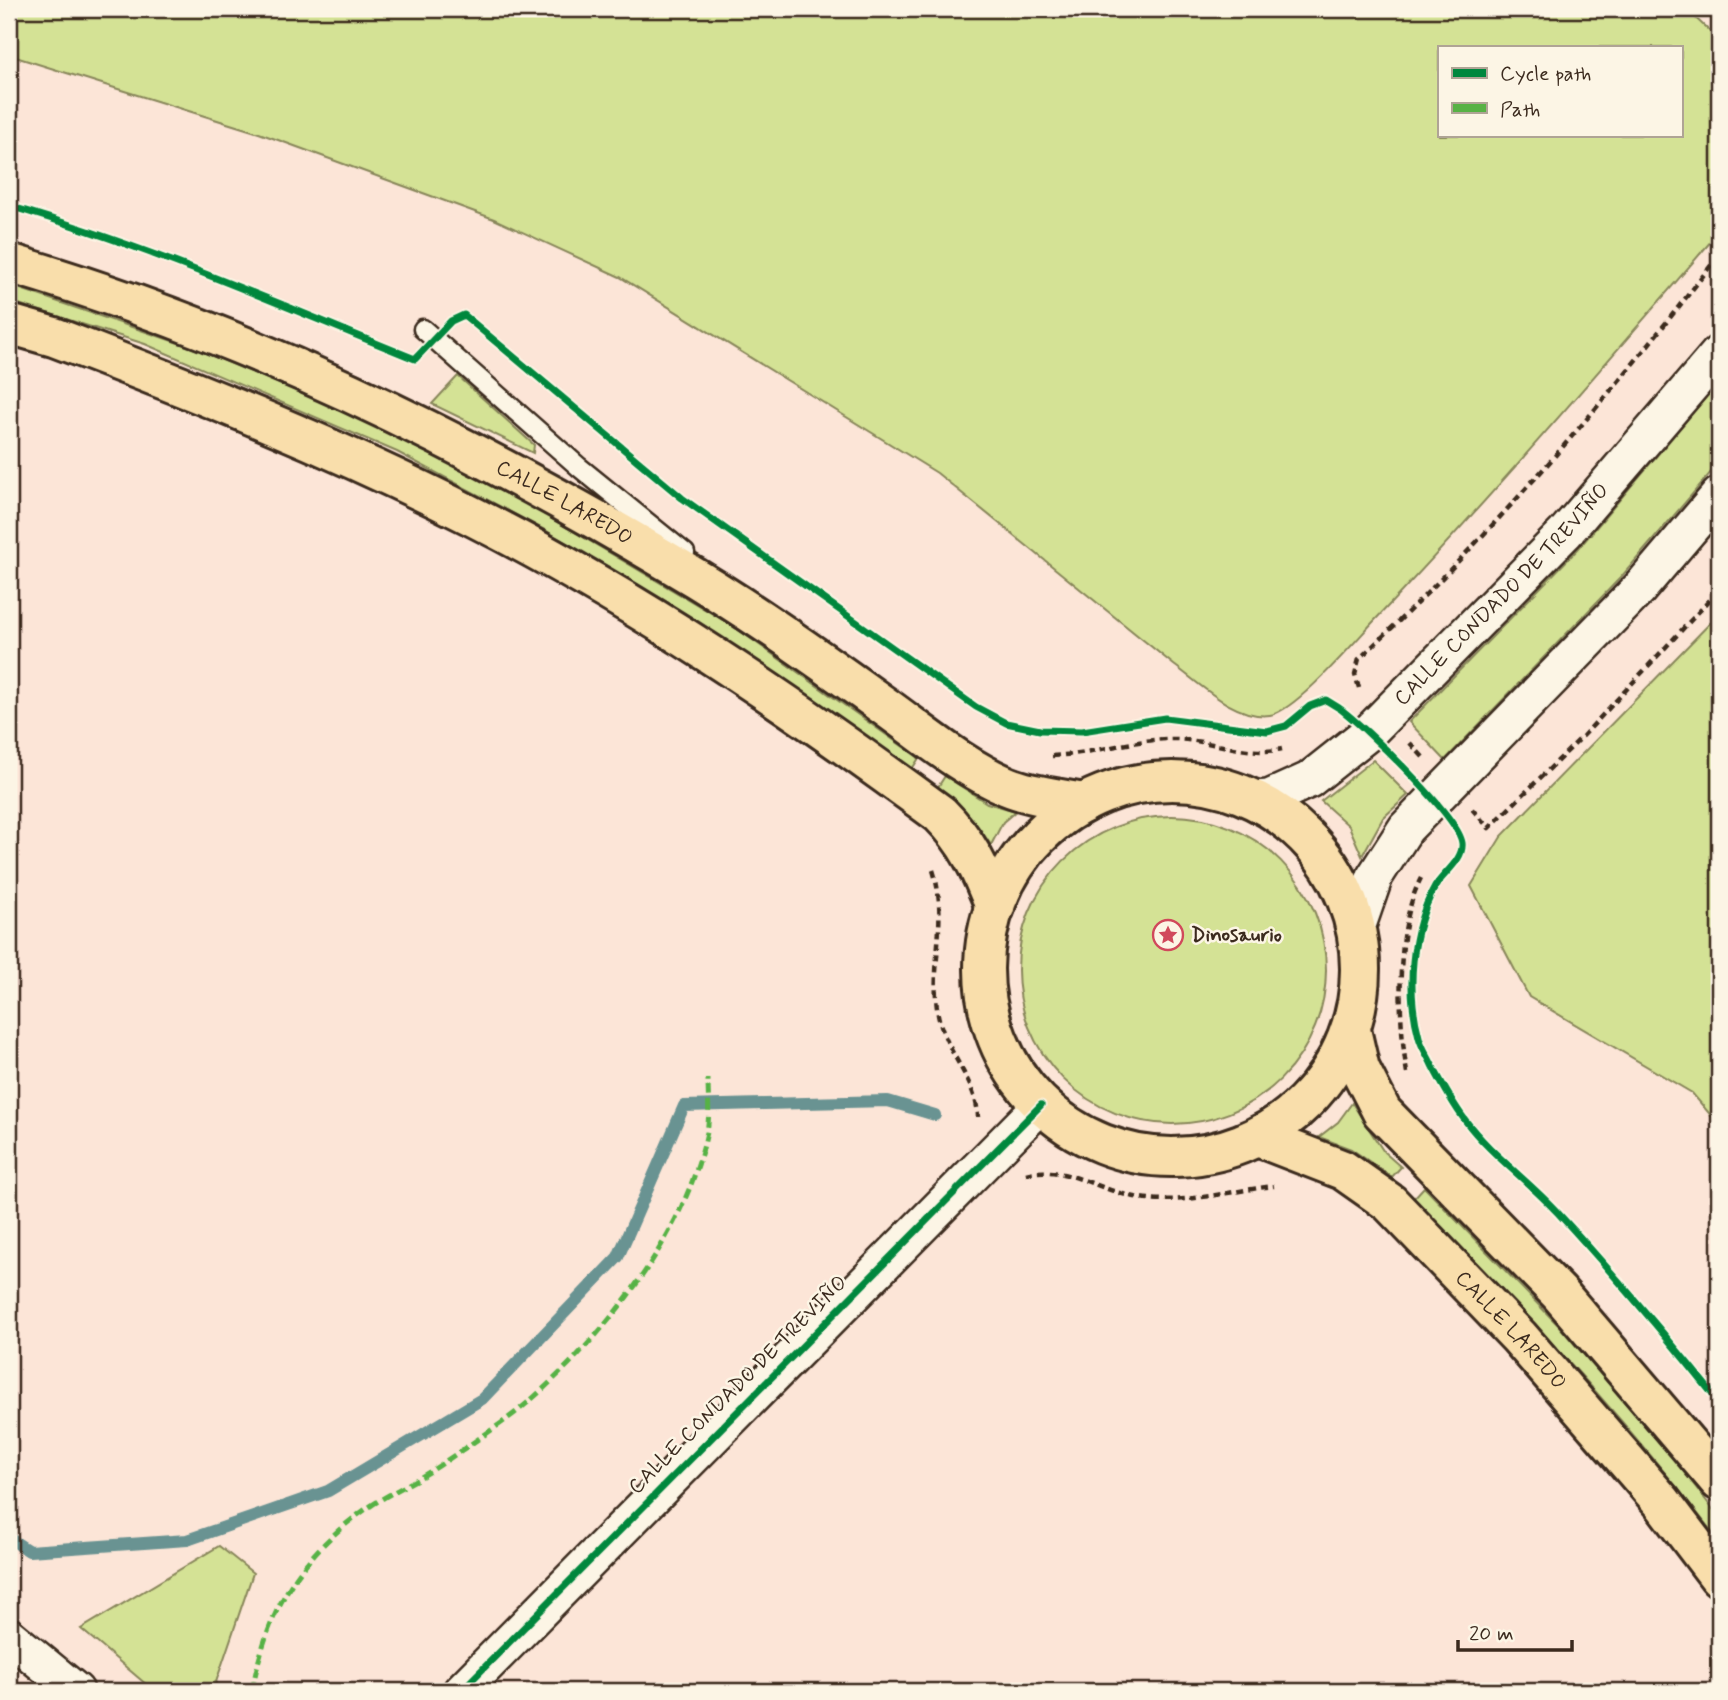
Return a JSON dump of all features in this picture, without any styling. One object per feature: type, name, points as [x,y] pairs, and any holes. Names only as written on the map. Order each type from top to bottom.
[{"type":"main road","name":"CALLE LAREDO","points":[[9,263],[239,343],[380,405],[541,488],[676,565],[975,769],[1007,786],[1084,803]]},
{"type":"main road","points":[[9,324],[54,337],[319,442],[473,516],[584,577],[775,699],[940,814],[975,856],[995,906]]},
{"type":"main road","points":[[1169,780],[1213,785],[1255,799],[1290,822],[1321,852],[1343,888],[1357,928],[1361,979],[1350,1030],[1336,1063],[1315,1093],[1289,1117],[1258,1137],[1222,1151],[1184,1157],[1145,1156],[1107,1147],[1072,1129],[1041,1105],[1014,1072],[995,1033],[985,992],[985,949],[995,906],[1010,875],[1030,846],[1055,822],[1084,803],[1125,786],[1169,780]]},
{"type":"main road","points":[[1350,1030],[1360,1069],[1382,1112],[1559,1293],[1719,1481]]},
{"type":"main road","name":"CALLE LAREDO","points":[[1258,1137],[1343,1170],[1390,1203],[1519,1337],[1662,1502],[1719,1577]]},
{"type":"street","name":"CALLE CONDADO DE TREVIÑO","points":[[1255,799],[1269,797],[1309,780],[1367,734],[1573,523],[1719,353]]},
{"type":"street","points":[[1357,928],[1374,876],[1406,828],[1639,589],[1719,495]]},
{"type":"street","name":"CALLE CONDADO DE TREVIÑO","points":[[461,1691],[1041,1105]]},
{"type":"street","points":[[9,1636],[76,1691]]},
{"type":"lane","points":[[423,329],[569,458],[685,554],[743,609]]},
{"type":"path","points":[[1709,9],[1719,15]]},
{"type":"path","points":[[1039,753],[1092,753],[1133,743],[1168,739],[1198,740],[1254,750],[1290,747]]},
{"type":"path","points":[[1434,799],[1457,831],[1476,814]]},
{"type":"path","points":[[931,865],[942,915],[936,972],[937,1010],[949,1050],[978,1104],[978,1121]]},
{"type":"path","points":[[1412,1083],[1407,1072],[1402,1037],[1403,958],[1408,914],[1425,872]]},
{"type":"path","points":[[1020,1176],[1044,1170],[1134,1197],[1185,1200],[1281,1186]]},
{"type":"green space","points":[[9,9],[1686,9],[1719,40],[1719,232],[1506,476],[1340,658],[1309,689],[1281,711],[1270,715],[1257,715],[1232,706],[1207,690],[937,473],[620,277],[494,219],[259,133],[9,55]]},
{"type":"green space","points":[[9,285],[196,349],[342,410],[425,449],[534,508],[733,626],[919,758],[912,769],[684,613],[545,530],[397,452],[145,344],[9,301]]},
{"type":"green space","points":[[458,376],[534,445],[533,453],[432,404]]},
{"type":"green space","points":[[1719,382],[1719,463],[1622,576],[1445,760],[1409,722],[1578,549]]},
{"type":"green space","points":[[1719,614],[1719,1125],[1692,1093],[1529,997],[1471,886],[1501,837]]},
{"type":"green space","points":[[1373,760],[1408,795],[1383,818],[1362,856],[1349,826],[1321,801]]},
{"type":"green space","points":[[945,776],[987,803],[1016,811],[1003,822],[991,845],[975,822],[936,790]]},
{"type":"green space","points":[[1172,816],[1202,819],[1231,828],[1258,842],[1281,861],[1300,884],[1314,911],[1323,940],[1326,970],[1323,1000],[1314,1029],[1300,1056],[1281,1079],[1258,1098],[1231,1112],[1202,1121],[1172,1124],[1142,1121],[1113,1112],[1086,1098],[1063,1079],[1044,1056],[1030,1029],[1021,1000],[1018,970],[1021,940],[1030,911],[1044,884],[1063,861],[1086,842],[1113,828],[1142,819]]},
{"type":"green space","points":[[1352,1103],[1384,1152],[1401,1167],[1392,1177],[1351,1149],[1319,1137],[1338,1122]]},
{"type":"green space","points":[[1424,1187],[1559,1326],[1672,1457],[1719,1517],[1719,1541],[1647,1451],[1572,1365],[1413,1199]]},
{"type":"green space","points":[[219,1546],[253,1573],[213,1691],[154,1691],[81,1629]]},
{"type":"waterway","points":[[9,1538],[29,1551],[187,1540],[328,1491],[482,1399],[618,1257],[684,1106],[888,1101],[935,1115]]},
{"type":"marked path","points":[[252,1691],[258,1662],[277,1611],[289,1588],[322,1546],[366,1509],[434,1469],[523,1407],[590,1342],[641,1278],[663,1243],[696,1170],[708,1126],[708,1079]]},
{"type":"cycle path","points":[[9,206],[163,258],[415,359],[451,321],[464,315],[682,498],[976,707],[1006,723],[1040,730],[1082,731],[1165,718],[1267,731],[1286,726],[1310,706],[1326,700],[1339,708],[1388,751],[1428,793],[1457,830],[1462,843],[1460,855],[1438,882],[1427,904],[1413,960],[1413,1000],[1419,1037],[1440,1079],[1475,1132],[1547,1201],[1579,1236],[1719,1402]]},
{"type":"cycle path","points":[[461,1691],[1041,1105]]},
{"type":"place","name":"Dinosaurio","points":[[1168,935]]}]
